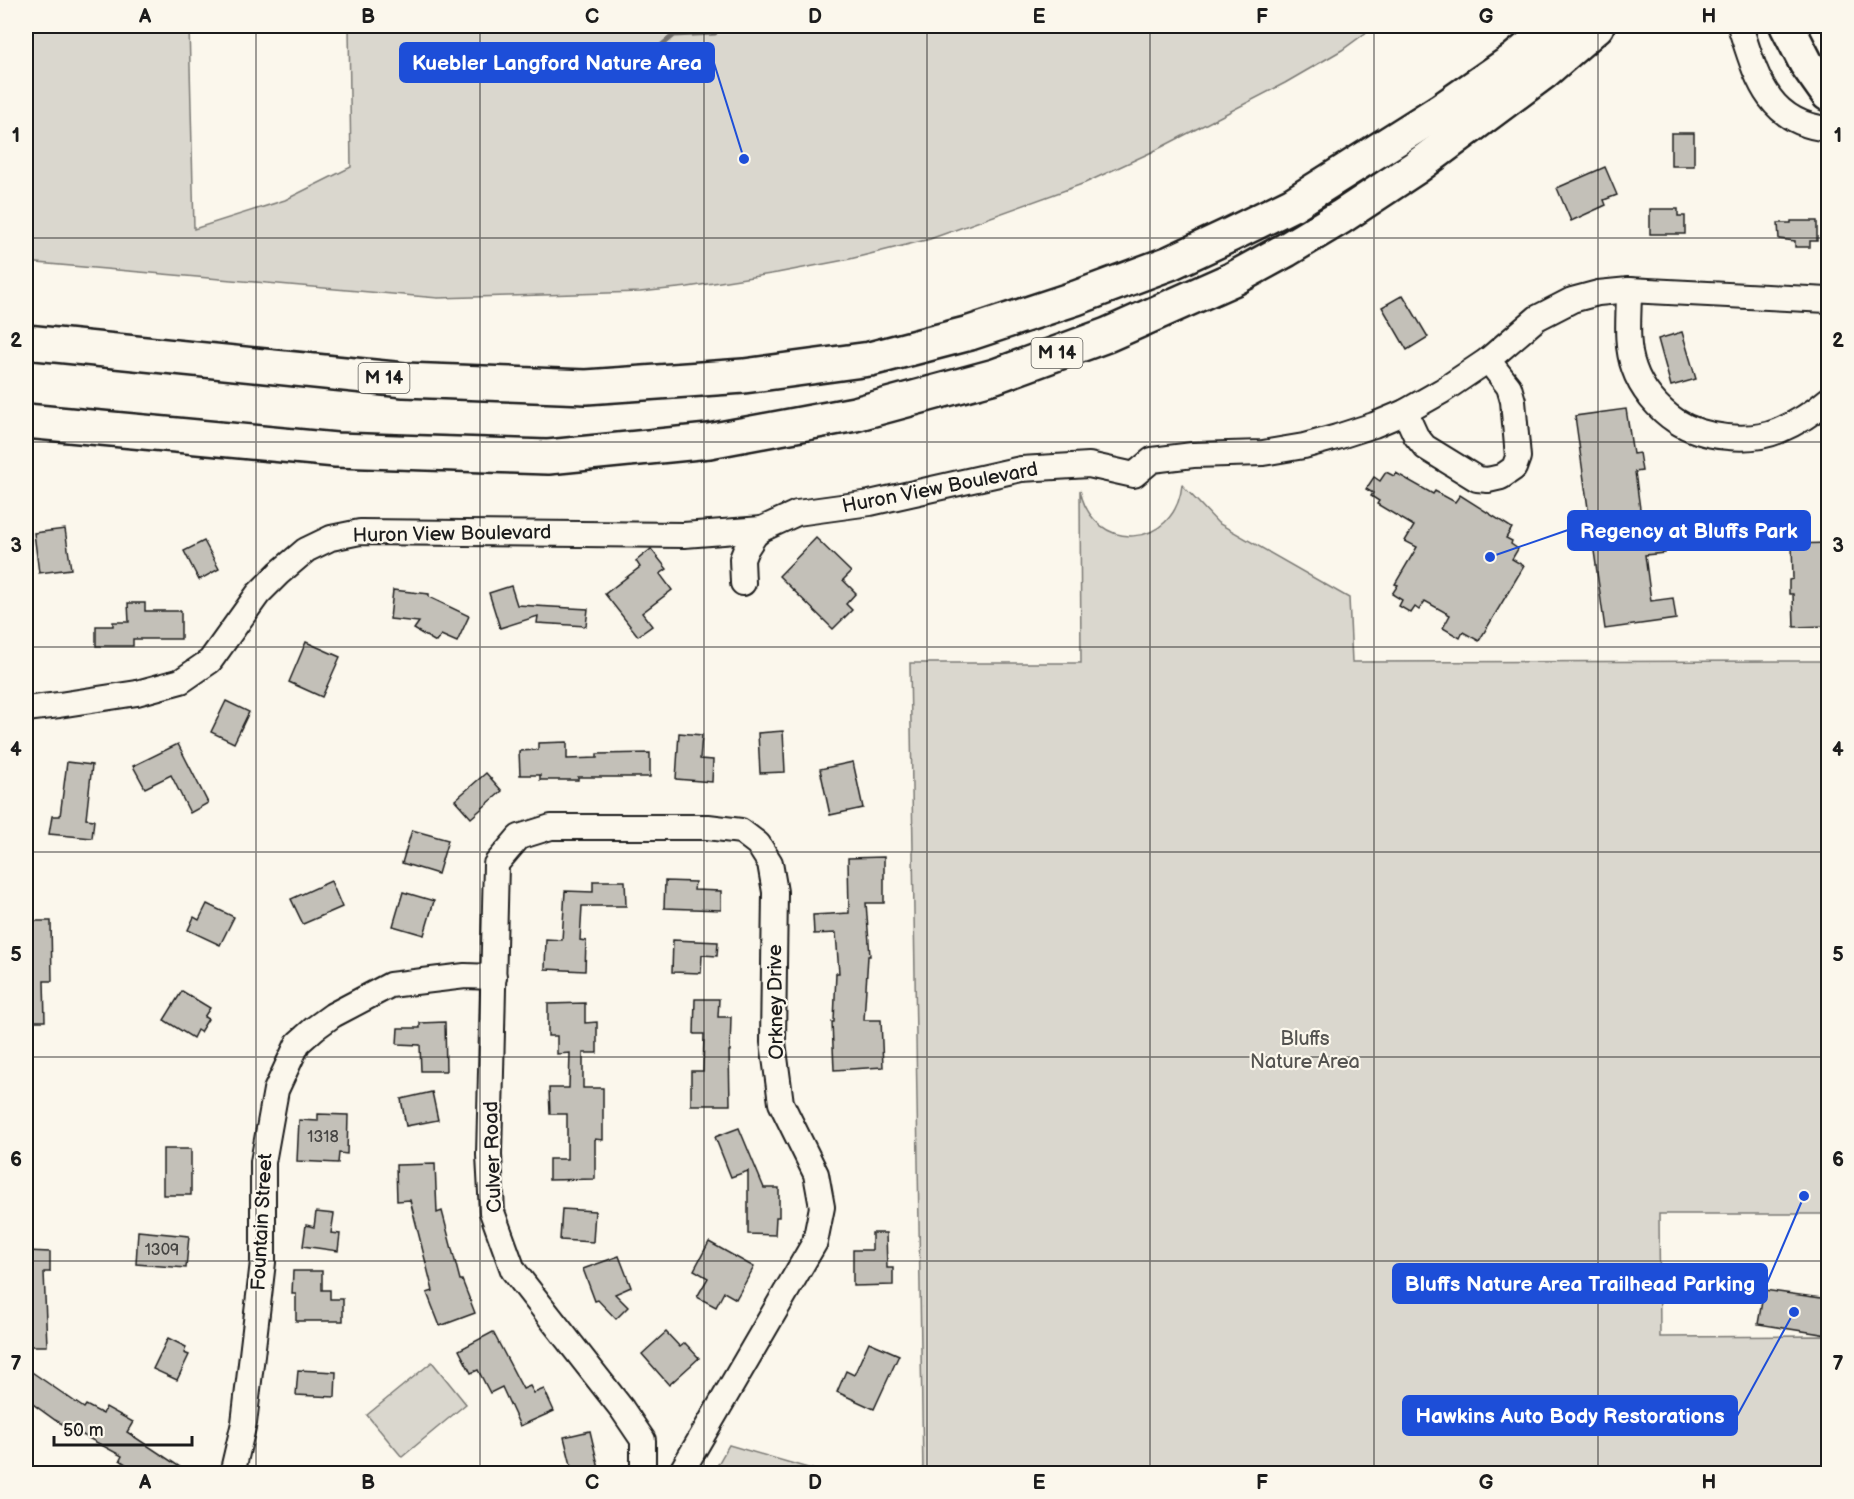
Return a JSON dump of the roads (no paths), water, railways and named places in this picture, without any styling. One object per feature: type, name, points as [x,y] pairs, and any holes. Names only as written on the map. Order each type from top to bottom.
[{"type":"highway","name":"M 14","points":[[26,342],[404,380],[586,387],[744,376],[870,359],[970,333],[1076,298],[1170,263],[1230,235],[1293,204],[1440,111],[1515,59],[1555,26]]},
{"type":"highway","name":"M 14","points":[[26,421],[336,450],[548,457],[709,441],[855,414],[995,376],[1107,335],[1233,279],[1332,223],[1415,168],[1544,72],[1597,26]]},
{"type":"highway","points":[[1787,26],[1806,63],[1828,94]]},
{"type":"street","points":[[1740,26],[1765,92],[1783,114],[1810,125],[1828,129]]},
{"type":"street","points":[[1629,290],[1629,342],[1633,367],[1644,389],[1677,422],[1704,433],[1730,437],[1757,437],[1777,432],[1810,415],[1828,400]]},
{"type":"street","name":"Huron View Boulevard","points":[[742,583],[742,559],[755,535],[762,529],[797,513],[870,503],[1021,469],[1089,465],[1134,475],[1152,460],[1193,455],[1263,453],[1304,446],[1337,437],[1405,412],[1443,391],[1488,360],[1537,318],[1572,300],[1598,292],[1629,290],[1828,300]]},
{"type":"street","points":[[1405,412],[1416,436],[1425,447],[1477,479],[1488,480],[1502,477],[1514,468],[1518,457],[1514,401],[1509,387],[1488,360]]},
{"type":"street","name":"Huron View Boulevard","points":[[26,709],[137,693],[182,681],[210,661],[258,594],[279,573],[306,550],[331,538],[360,532],[684,535],[762,529]]},
{"type":"street","name":"Culver Road","points":[[551,826],[519,837],[496,864],[489,1155],[492,1212],[513,1270],[622,1408],[643,1440],[643,1473]]},
{"type":"street","name":"Orkney Drive","points":[[551,826],[708,827],[741,831],[758,844],[770,863],[775,892],[773,1042],[781,1103],[816,1174],[822,1207],[815,1242],[680,1473]]},
{"type":"street","name":"Fountain Street","points":[[232,1473],[244,1423],[263,1262],[263,1162],[276,1090],[298,1043],[333,1015],[390,985],[465,976],[494,977]]},
{"type":"waterway","points":[[649,56],[674,35],[715,33],[717,26]]},
{"type":"place","name":"Kuebler Langford Nature Area","points":[[744,159]]},
{"type":"place","name":"Regency at Bluffs Park","points":[[1490,557]]},
{"type":"place","name":"Bluffs Nature Area Trailhead Parking","points":[[1804,1196]]},
{"type":"place","name":"Hawkins Auto Body Restorations","points":[[1794,1312]]},
{"type":"park label","name":"Bluffs Nature Area","points":[[1305,1050]]}]
